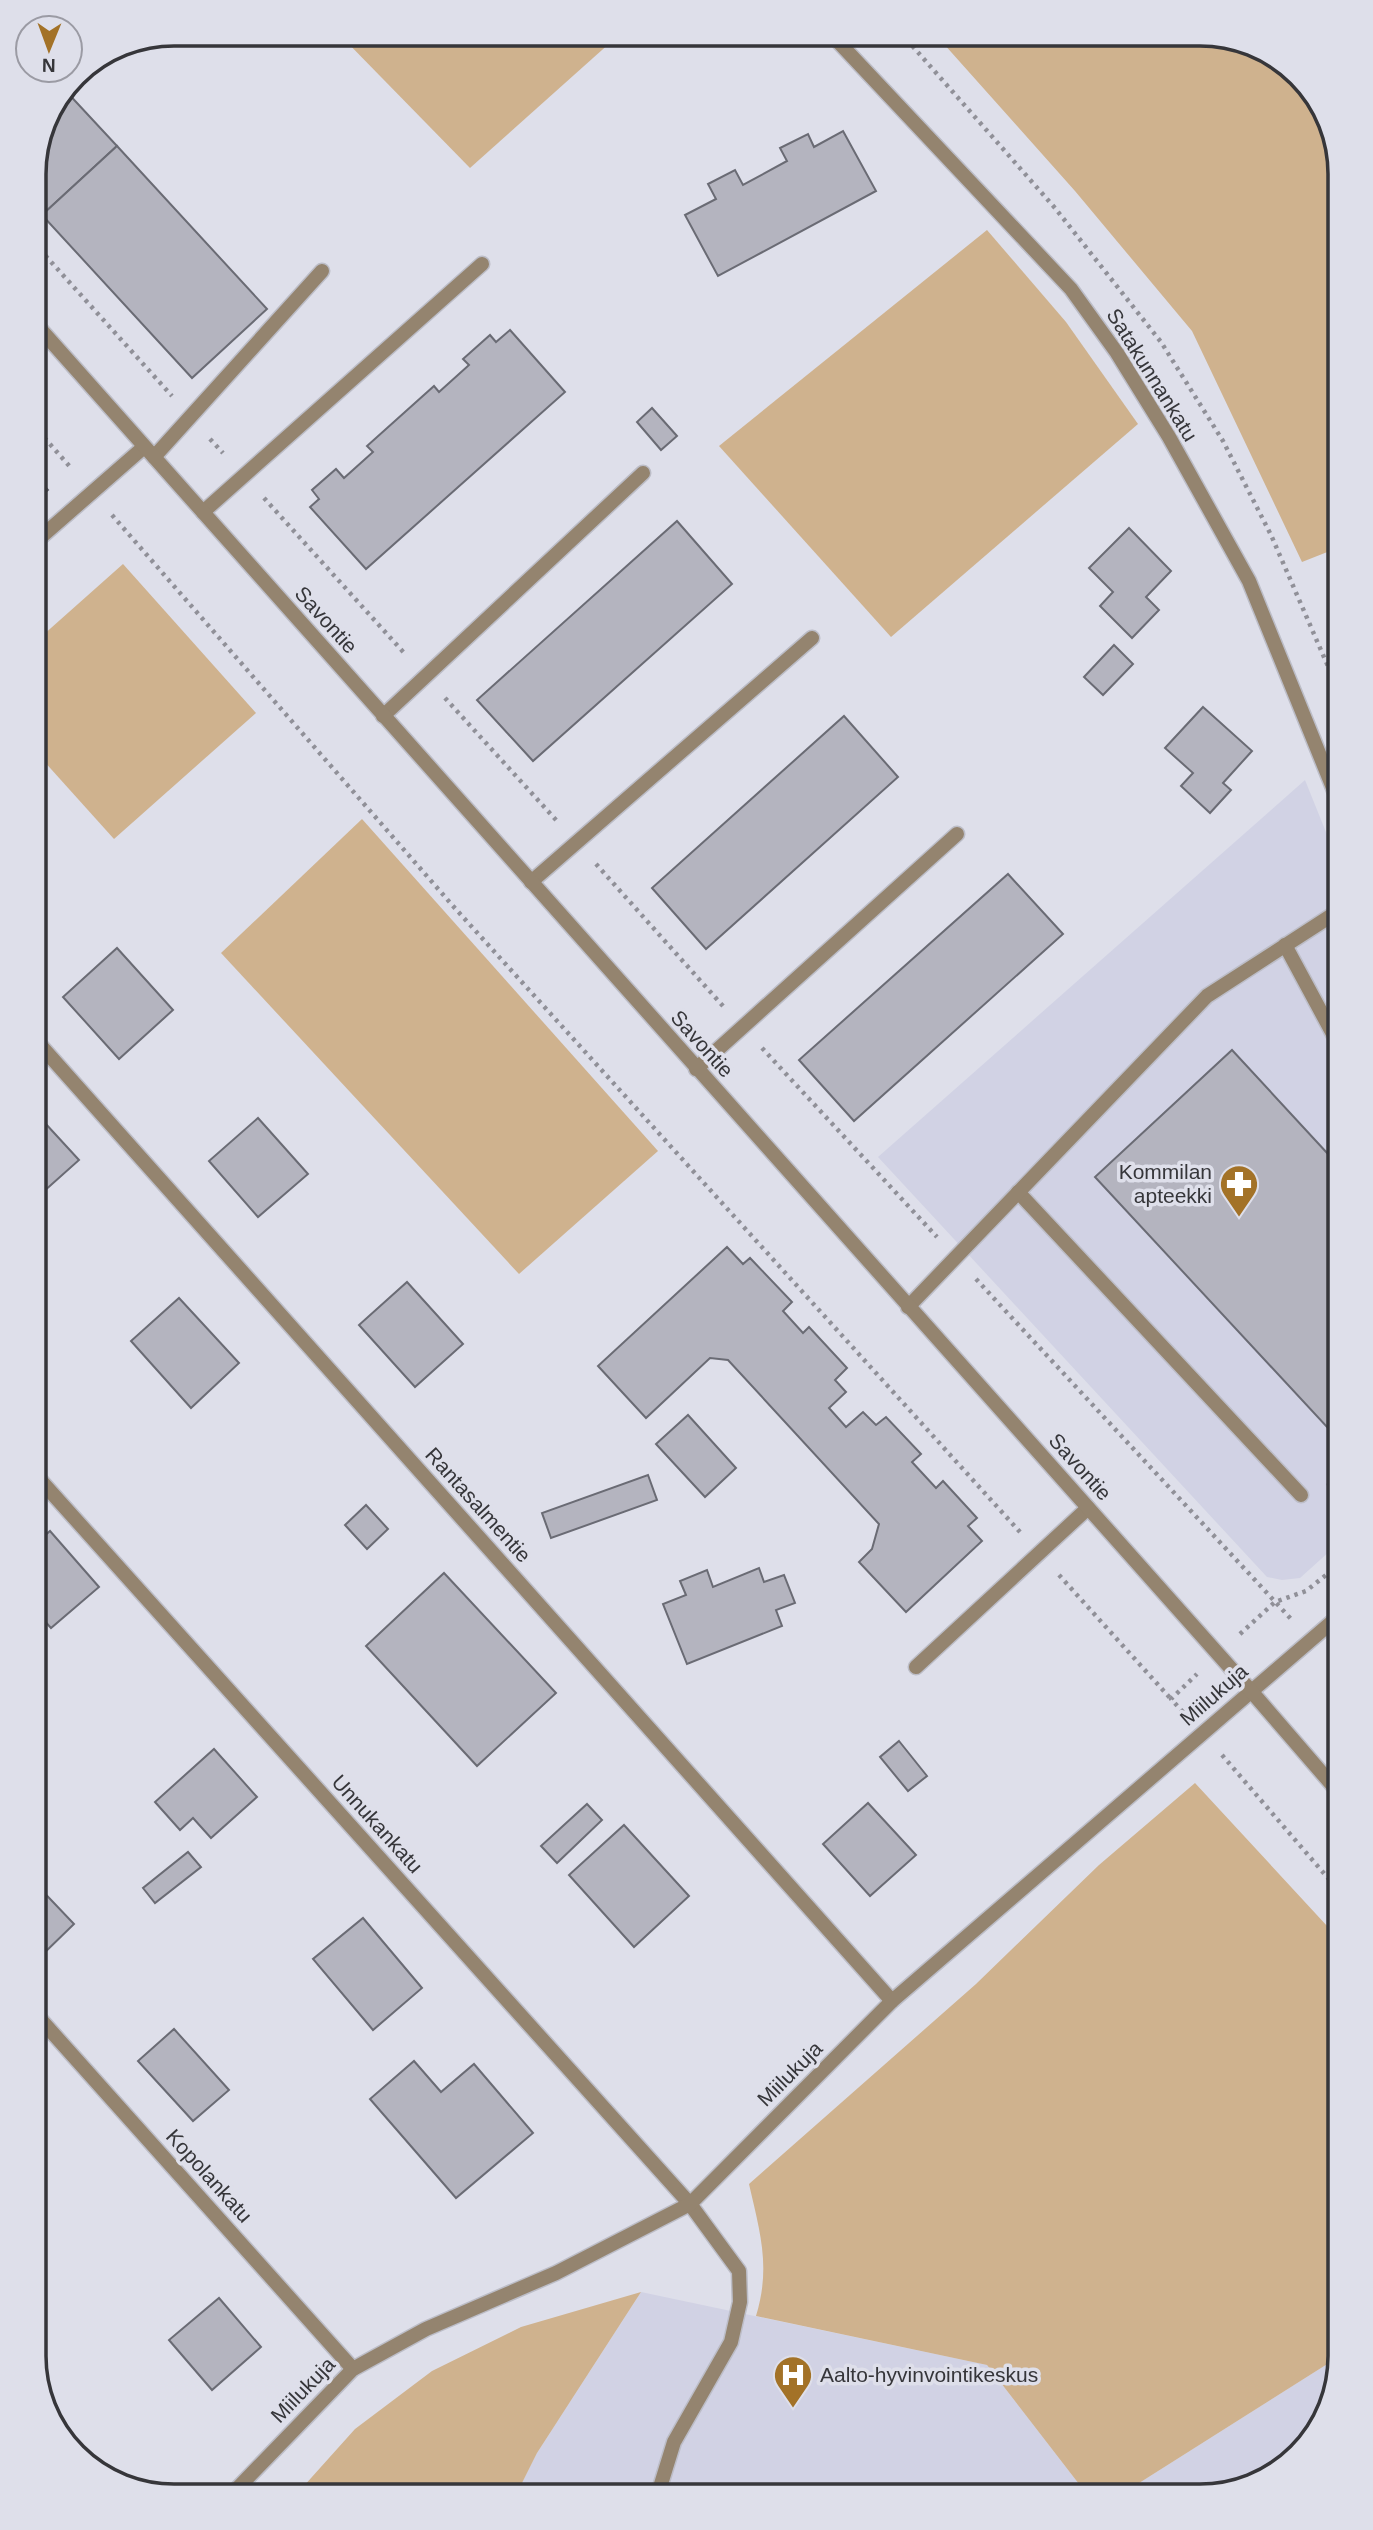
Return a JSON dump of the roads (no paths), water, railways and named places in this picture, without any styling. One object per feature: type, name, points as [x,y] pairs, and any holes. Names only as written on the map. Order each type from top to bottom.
[{"type":"street","name":"Satakunnankatu","points":[[842,46],[1072,289],[1117,353],[1169,437],[1249,582],[1328,776]]},
{"type":"street","points":[[203,512],[482,264]]},
{"type":"street","points":[[46,533],[92,493],[149,452],[190,416],[322,271]]},
{"type":"street","name":"Savontie","points":[[46,337],[1328,1780]]},
{"type":"street","points":[[383,716],[643,473]]},
{"type":"street","points":[[531,882],[812,638]]},
{"type":"street","points":[[696,1069],[957,834]]},
{"type":"street","points":[[908,1307],[1207,996],[1328,918]]},
{"type":"street","points":[[1286,945],[1328,1024]]},
{"type":"street","name":"Rantasalmentie","points":[[46,1052],[892,2001]]},
{"type":"street","points":[[1018,1192],[1301,1495]]},
{"type":"street","name":"Unnukankatu","points":[[46,1486],[690,2204],[739,2271],[740,2302],[731,2342],[674,2442],[661,2484]]},
{"type":"street","points":[[916,1667],[1088,1508]]},
{"type":"street","name":"Miilukuja","points":[[242,2484],[353,2369],[426,2329],[556,2273],[690,2204],[892,2001],[1328,1625]]},
{"type":"street","name":"Kopolankatu","points":[[46,2026],[353,2369]]},
{"type":"place","name":"Kommilan apteekki","points":[[1239,1218]]},
{"type":"place","name":"Aalto-hyvinvointikeskus","points":[[793,2409]]}]
